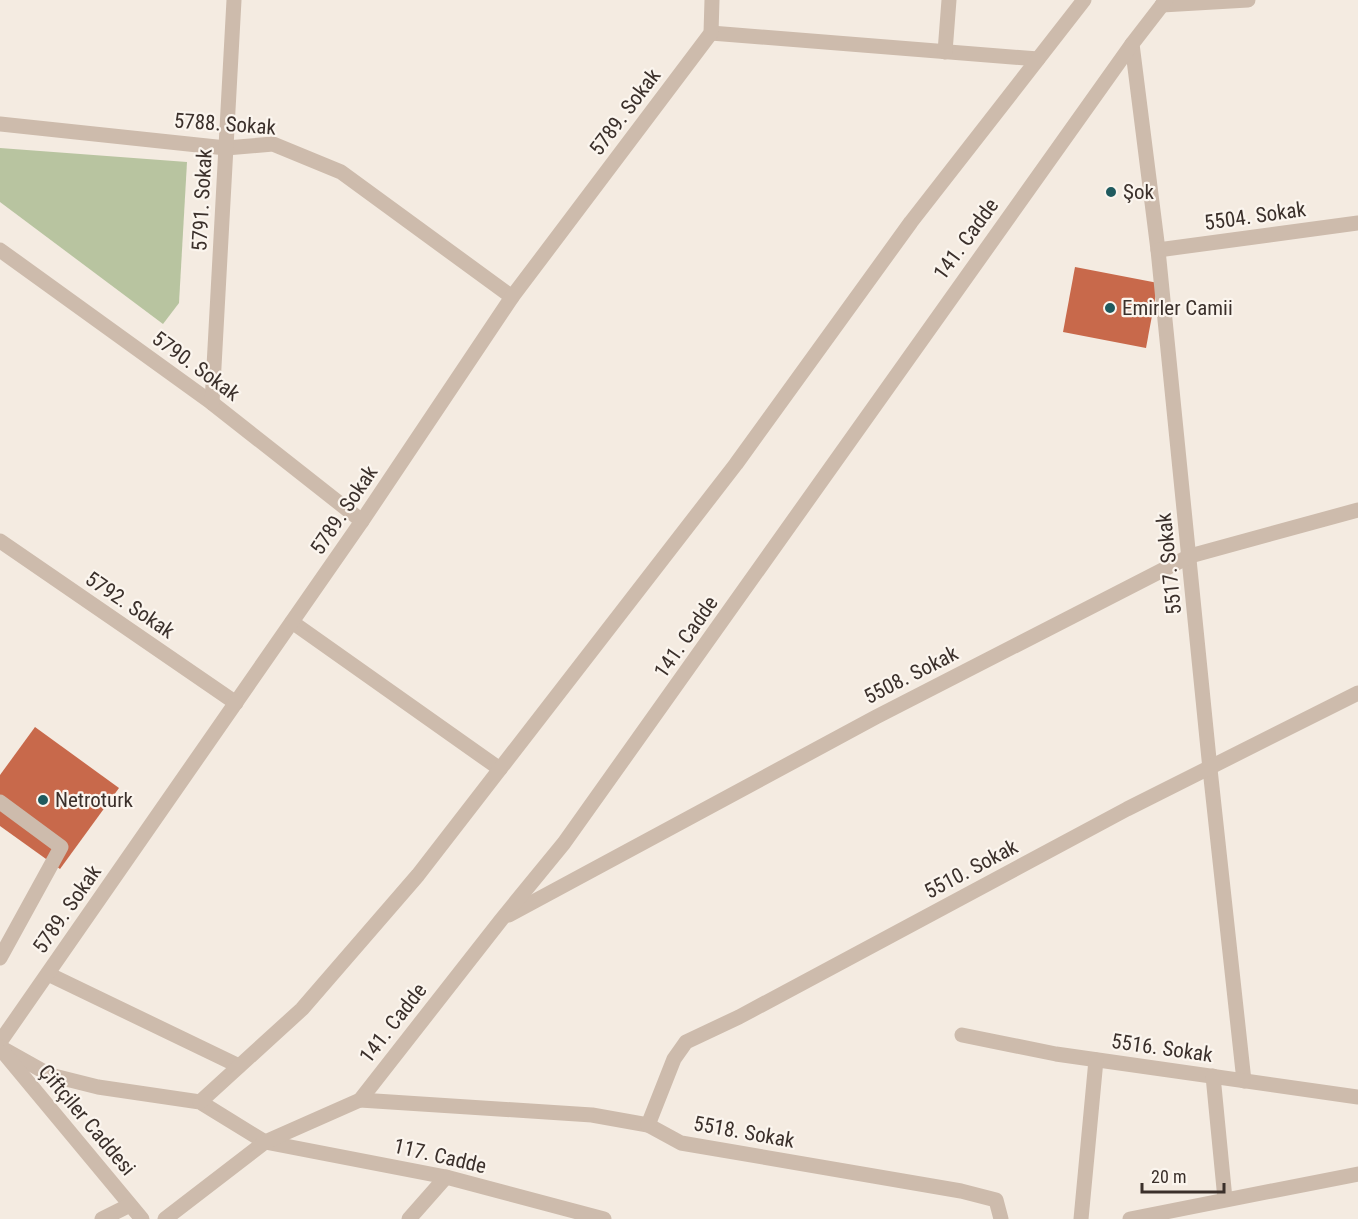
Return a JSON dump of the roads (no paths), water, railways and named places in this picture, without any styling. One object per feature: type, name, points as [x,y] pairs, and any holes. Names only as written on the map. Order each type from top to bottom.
[{"type":"street","name":"5791. Sokak","points":[[212,403],[234,0]]},
{"type":"street","points":[[712,0],[711,33],[1038,59]]},
{"type":"street","points":[[945,52],[949,0]]},
{"type":"street","points":[[200,1102],[302,1009],[418,875],[736,464],[911,222],[1084,0]]},
{"type":"street","points":[[1164,3],[1248,0]]},
{"type":"street","name":"141. Cadde","points":[[165,1219],[265,1142],[360,1100],[564,843],[889,384],[1132,44],[1164,3]]},
{"type":"street","name":"5789. Sokak","points":[[0,1042],[362,521],[512,297],[711,33]]},
{"type":"street","name":"5517. Sokak","points":[[1132,44],[1158,250],[1244,1081]]},
{"type":"street","name":"5788. Sokak","points":[[0,124],[226,148],[273,144],[341,172],[512,297]]},
{"type":"street","name":"5504. Sokak","points":[[1158,250],[1358,223]]},
{"type":"street","name":"5790. Sokak","points":[[0,250],[212,403],[362,521]]},
{"type":"street","name":"5508. Sokak","points":[[501,920],[876,717],[1190,556],[1358,510]]},
{"type":"street","name":"5792. Sokak","points":[[0,541],[236,703]]},
{"type":"street","points":[[292,622],[500,770]]},
{"type":"street","name":"5510. Sokak","points":[[648,1125],[674,1059],[686,1042],[739,1017],[1127,809],[1358,693]]},
{"type":"street","points":[[0,802],[62,847],[0,958]]},
{"type":"street","points":[[48,974],[239,1066]]},
{"type":"street","name":"5516. Sokak","points":[[962,1035],[1056,1054],[1358,1097]]},
{"type":"street","points":[[0,1048],[50,1075],[98,1087],[200,1102],[265,1142]]},
{"type":"street","name":"Çiftçiler Caddesi","points":[[0,1048],[142,1219]]},
{"type":"street","points":[[1081,1219],[1096,1060]]},
{"type":"street","points":[[1214,1076],[1225,1199]]},
{"type":"street","name":"5518. Sokak","points":[[360,1100],[592,1115],[648,1125],[681,1143],[961,1191],[996,1200],[1001,1219]]},
{"type":"street","name":"117. Cadde","points":[[265,1142],[446,1177],[604,1219]]},
{"type":"street","points":[[1130,1219],[1358,1174]]},
{"type":"street","points":[[409,1219],[446,1177]]},
{"type":"street","points":[[102,1219],[130,1205]]},
{"type":"place","name":"Şok","points":[[1111,192]]},
{"type":"place","name":"Emirler Camii","points":[[1110,308]]},
{"type":"place","name":"Netroturk","points":[[43,800]]}]
